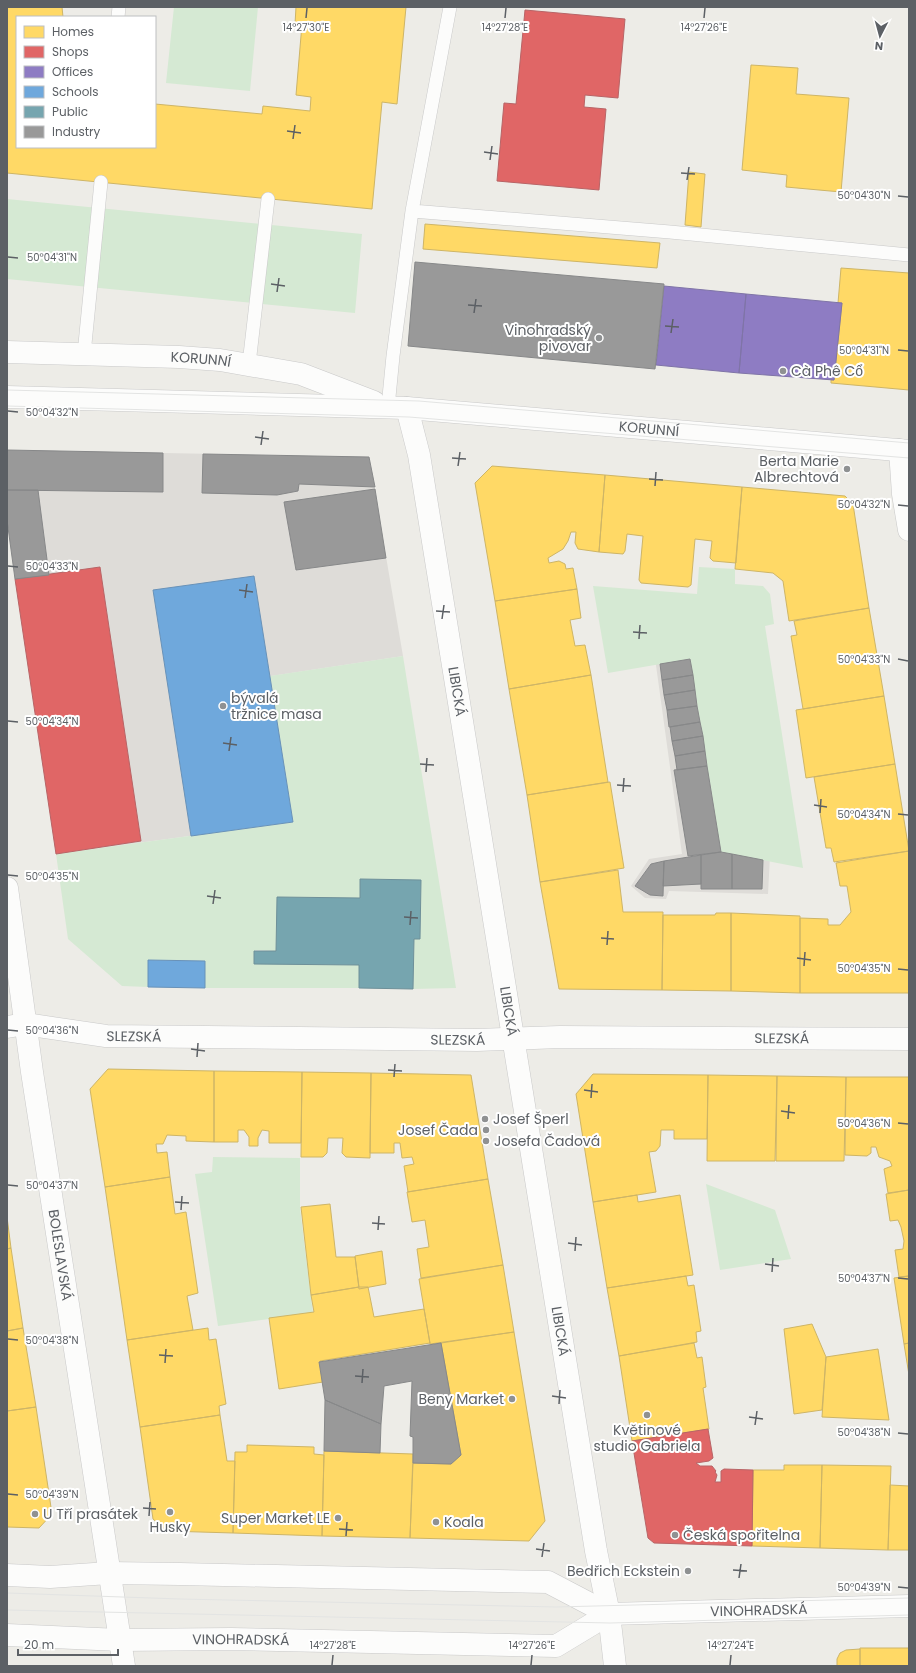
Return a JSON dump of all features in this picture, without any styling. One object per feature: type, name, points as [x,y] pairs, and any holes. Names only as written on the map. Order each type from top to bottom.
[{"type":"street","name":"KORUNNÍ","points":[[7,352],[179,356],[249,364],[301,374],[398,408]]},
{"type":"street","name":"KORUNNÍ","points":[[7,397],[398,408],[905,451]]},
{"type":"street","name":"LIBICKÁ","points":[[398,408],[419,455],[512,1039],[596,1551],[609,1614],[616,1666]]},
{"type":"street","points":[[905,451],[903,494],[909,530]]},
{"type":"street","name":"BOLESLAVSKÁ","points":[[7,888],[16,1025],[124,1666]]},
{"type":"street","name":"SLEZSKÁ","points":[[16,1025],[106,1036],[477,1040],[560,1037],[909,1039]]},
{"type":"street","name":"VINOHRADSKÁ","points":[[7,1575],[50,1577],[109,1574],[548,1582],[609,1614],[909,1606]]},
{"type":"street","name":"VINOHRADSKÁ","points":[[7,1635],[120,1640],[231,1639],[556,1646],[609,1614]]},
{"type":"lane","points":[[398,408],[392,356],[412,211],[450,7]]},
{"type":"lane","points":[[84,354],[100,182]]},
{"type":"lane","points":[[249,364],[268,199]]},
{"type":"lane","points":[[412,211],[678,232],[909,255]]},
{"type":"shaded area","points":[[7,450],[369,457],[403,656],[271,676],[293,822],[56,854],[7,520]]},
{"type":"shaded area","points":[[692,653],[770,856],[768,894],[669,891],[666,899],[645,898],[631,886],[649,859],[682,854],[655,658]]},
{"type":"green space","points":[[174,7],[258,7],[250,91],[166,83]]},
{"type":"green space","points":[[7,199],[362,234],[355,313],[7,279]]},
{"type":"green space","points":[[699,567],[735,569],[735,584],[763,586],[770,594],[774,624],[765,626],[803,868],[721,852],[690,659],[608,673],[593,586],[697,594]]},
{"type":"green space","points":[[403,656],[456,988],[413,989],[414,939],[420,939],[421,880],[360,879],[360,898],[277,898],[277,951],[255,950],[254,963],[359,965],[359,988],[205,988],[205,961],[149,960],[148,987],[122,986],[68,939],[56,854],[293,822],[270,676]]},
{"type":"green space","points":[[213,1157],[300,1158],[300,1208],[313,1313],[218,1326],[195,1174],[212,1172]]},
{"type":"green space","points":[[706,1184],[775,1210],[791,1259],[720,1270]]},
{"type":"building: Homes","points":[[7,7],[62,7],[63,16],[16,16],[16,148],[156,148],[156,104],[262,114],[263,106],[310,111],[311,97],[296,95],[302,24],[295,24],[296,7],[406,7],[397,104],[382,102],[372,209],[7,173]]},
{"type":"building: Homes","points":[[751,65],[798,68],[796,94],[849,98],[841,192],[786,187],[787,175],[742,170]]},
{"type":"building: Homes","points":[[689,172],[705,174],[701,227],[685,225]]},
{"type":"building: Homes","points":[[425,224],[660,243],[657,268],[423,249]]},
{"type":"building: Homes","points":[[841,268],[909,273],[909,390],[831,383],[831,380],[834,380],[842,303],[838,303]]},
{"type":"building: Homes","points":[[492,466],[605,475],[599,552],[578,549],[575,543],[576,532],[571,532],[563,549],[548,558],[549,563],[559,561],[565,564],[566,569],[573,568],[577,589],[495,601],[475,483]]},
{"type":"building: Homes","points":[[605,475],[742,487],[736,563],[713,561],[710,558],[712,541],[695,539],[691,585],[688,587],[641,583],[639,580],[643,536],[627,534],[625,551],[623,554],[599,552]]},
{"type":"building: Homes","points":[[742,487],[845,496],[853,504],[869,608],[789,621],[783,581],[773,573],[735,569]]},
{"type":"building: Homes","points":[[577,589],[581,618],[570,620],[575,646],[585,645],[591,675],[509,689],[495,601]]},
{"type":"building: Homes","points":[[869,608],[884,696],[803,709],[791,636],[797,635],[794,621]]},
{"type":"building: Homes","points":[[591,675],[608,782],[527,795],[509,689]]},
{"type":"building: Homes","points":[[884,696],[895,764],[806,778],[796,710]]},
{"type":"building: Homes","points":[[895,764],[909,851],[834,862],[831,848],[826,848],[814,777]]},
{"type":"building: Homes","points":[[610,782],[624,868],[540,882],[527,795]]},
{"type":"building: Homes","points":[[909,851],[909,993],[800,993],[800,918],[828,919],[828,925],[840,925],[851,912],[847,886],[840,886],[836,863]]},
{"type":"building: Homes","points":[[618,870],[623,912],[663,912],[662,990],[559,989],[540,882]]},
{"type":"building: Homes","points":[[716,913],[731,913],[731,991],[662,990],[663,915],[715,915]]},
{"type":"building: Homes","points":[[731,913],[800,916],[800,993],[731,991]]},
{"type":"building: Homes","points":[[108,1069],[214,1071],[214,1142],[186,1141],[186,1136],[167,1135],[163,1144],[156,1144],[157,1153],[167,1152],[170,1177],[105,1187],[90,1089]]},
{"type":"building: Homes","points":[[214,1071],[302,1072],[301,1143],[269,1143],[269,1131],[262,1130],[258,1138],[258,1146],[249,1146],[249,1137],[244,1130],[238,1130],[238,1142],[214,1142]]},
{"type":"building: Homes","points":[[302,1072],[371,1073],[370,1158],[346,1157],[342,1153],[343,1138],[328,1138],[327,1153],[323,1157],[301,1157]]},
{"type":"building: Homes","points":[[371,1073],[471,1075],[488,1179],[408,1192],[404,1166],[414,1164],[412,1157],[402,1158],[400,1143],[394,1143],[394,1153],[370,1153]]},
{"type":"building: Homes","points":[[593,1074],[708,1075],[707,1139],[674,1139],[674,1130],[661,1130],[660,1146],[656,1151],[649,1152],[656,1192],[593,1202],[576,1094]]},
{"type":"building: Homes","points":[[708,1075],[777,1076],[775,1161],[707,1161]]},
{"type":"building: Homes","points":[[777,1076],[846,1077],[844,1161],[776,1161]]},
{"type":"building: Homes","points":[[846,1077],[909,1077],[909,1190],[888,1193],[884,1169],[892,1166],[890,1161],[879,1157],[876,1147],[871,1147],[871,1153],[867,1156],[845,1155]]},
{"type":"building: Homes","points":[[170,1177],[175,1214],[186,1212],[198,1293],[187,1296],[193,1330],[127,1340],[105,1187]]},
{"type":"building: Homes","points":[[488,1179],[503,1265],[421,1278],[417,1249],[429,1247],[425,1220],[412,1222],[407,1192]]},
{"type":"building: Homes","points":[[909,1190],[909,1276],[899,1277],[895,1250],[903,1249],[904,1241],[898,1220],[890,1221],[886,1194]]},
{"type":"building: Homes","points":[[637,1195],[638,1202],[680,1195],[693,1275],[607,1288],[593,1202]]},
{"type":"building: Homes","points":[[330,1204],[336,1257],[355,1257],[359,1287],[311,1295],[301,1207]]},
{"type":"building: Homes","points":[[7,1217],[11,1248],[7,1249]]},
{"type":"building: Homes","points":[[11,1248],[23,1328],[7,1331],[7,1249]]},
{"type":"building: Homes","points":[[382,1251],[386,1284],[359,1289],[355,1256]]},
{"type":"building: Homes","points":[[503,1265],[514,1332],[430,1344],[419,1279]]},
{"type":"building: Homes","points":[[686,1276],[688,1286],[694,1285],[701,1331],[696,1332],[697,1342],[619,1356],[607,1288]]},
{"type":"building: Homes","points":[[909,1276],[909,1343],[904,1344],[894,1278]]},
{"type":"building: Homes","points":[[359,1287],[368,1287],[374,1317],[424,1309],[430,1343],[320,1361],[323,1382],[279,1389],[269,1318],[314,1312],[311,1295]]},
{"type":"building: Homes","points":[[812,1324],[826,1357],[822,1410],[794,1414],[784,1329]]},
{"type":"building: Homes","points":[[23,1328],[36,1407],[7,1411],[7,1331]]},
{"type":"building: Homes","points":[[208,1328],[209,1340],[216,1339],[226,1404],[219,1406],[220,1415],[140,1427],[127,1340]]},
{"type":"building: Homes","points":[[514,1332],[545,1521],[529,1541],[410,1538],[413,1463],[451,1464],[461,1455],[441,1343]]},
{"type":"building: Homes","points":[[694,1343],[697,1358],[702,1357],[706,1387],[703,1388],[709,1429],[632,1441],[619,1356]]},
{"type":"building: Homes","points":[[909,1343],[909,1375],[904,1344]]},
{"type":"building: Homes","points":[[878,1349],[889,1420],[822,1417],[826,1357]]},
{"type":"building: Homes","points":[[36,1407],[52,1514],[39,1528],[7,1527],[7,1411]]},
{"type":"building: Homes","points":[[220,1415],[227,1461],[235,1461],[233,1533],[167,1531],[153,1519],[140,1427]]},
{"type":"building: Homes","points":[[247,1445],[314,1447],[314,1454],[324,1455],[322,1536],[233,1533],[235,1452],[247,1452]]},
{"type":"building: Homes","points":[[324,1451],[413,1454],[410,1538],[322,1536]]},
{"type":"building: Homes","points":[[784,1465],[822,1465],[820,1548],[752,1546],[753,1470],[784,1470]]},
{"type":"building: Homes","points":[[822,1465],[891,1466],[888,1550],[820,1548]]},
{"type":"building: Homes","points":[[890,1485],[909,1486],[909,1550],[888,1550]]},
{"type":"building: Homes","points":[[860,1648],[909,1648],[909,1666],[860,1666]]},
{"type":"building: Homes","points":[[860,1649],[860,1666],[837,1666],[837,1659],[840,1653],[846,1650]]},
{"type":"building: Shops","points":[[525,10],[625,19],[618,98],[585,95],[584,107],[606,109],[599,190],[497,181],[504,103],[516,104]]},
{"type":"building: Shops","points":[[100,567],[141,841],[56,854],[15,579]]},
{"type":"building: Shops","points":[[708,1429],[713,1458],[709,1461],[696,1463],[700,1466],[712,1466],[717,1475],[715,1482],[721,1482],[721,1471],[724,1469],[753,1470],[752,1546],[654,1543],[648,1538],[632,1441]]},
{"type":"building: Offices","points":[[664,286],[746,294],[739,373],[656,365]]},
{"type":"building: Offices","points":[[746,294],[842,303],[834,380],[739,373]]},
{"type":"building: Schools","name":"bývalá tržnice masa","points":[[254,576],[293,822],[191,836],[153,590]]},
{"type":"building: Schools","points":[[148,960],[205,961],[205,988],[148,987]]},
{"type":"building: Public","points":[[360,879],[421,880],[420,939],[414,939],[413,989],[359,988],[359,965],[254,964],[254,951],[276,951],[277,897],[360,898]]},
{"type":"building: Industry","points":[[415,262],[664,284],[655,369],[408,346]]},
{"type":"building: Industry","points":[[7,450],[163,453],[163,492],[7,490]]},
{"type":"building: Industry","points":[[203,454],[369,457],[375,487],[299,484],[298,491],[277,495],[202,493]]},
{"type":"building: Industry","points":[[375,489],[386,558],[296,570],[284,502]]},
{"type":"building: Industry","points":[[7,490],[38,490],[49,575],[15,579],[7,520]]},
{"type":"building: Industry","points":[[690,659],[693,675],[662,680],[660,664]]},
{"type":"building: Industry","points":[[693,675],[695,690],[664,695],[662,680]]},
{"type":"building: Industry","points":[[695,690],[697,706],[667,710],[664,695]]},
{"type":"building: Industry","points":[[697,706],[700,722],[669,727],[667,710]]},
{"type":"building: Industry","points":[[700,722],[703,736],[672,741],[670,727]]},
{"type":"building: Industry","points":[[703,736],[705,751],[675,756],[672,741]]},
{"type":"building: Industry","points":[[705,751],[707,766],[677,770],[675,756]]},
{"type":"building: Industry","points":[[707,766],[721,852],[688,856],[674,770]]},
{"type":"building: Industry","points":[[721,852],[732,854],[732,889],[701,889],[701,855]]},
{"type":"building: Industry","points":[[732,854],[763,860],[762,889],[732,889]]},
{"type":"building: Industry","points":[[701,855],[701,884],[663,886],[664,861]]},
{"type":"building: Industry","points":[[664,861],[663,896],[650,895],[635,886],[651,864]]},
{"type":"building: Industry","points":[[441,1343],[461,1455],[451,1464],[413,1463],[413,1437],[410,1436],[412,1381],[384,1386],[381,1424],[325,1400],[319,1362]]},
{"type":"building: Industry","points":[[325,1400],[381,1424],[380,1453],[324,1451]]},
{"type":"tram line","points":[[7,390],[419,401],[909,443]]},
{"type":"tram line","points":[[7,406],[409,417],[909,458]]},
{"type":"tram line","points":[[7,1593],[180,1599],[556,1607],[909,1598]]},
{"type":"tram line","points":[[7,1610],[610,1623],[909,1615]]},
{"type":"place","name":"Vinohradský pivovar","points":[[599,338]]},
{"type":"place","name":"Cà Phê Cổ","points":[[783,371]]},
{"type":"place","name":"Berta Marie Albrechtová","points":[[847,469]]},
{"type":"place","name":"bývalá tržnice masa","points":[[223,706]]},
{"type":"place","name":"Josef Šperl","points":[[485,1119]]},
{"type":"place","name":"Josef Čada","points":[[486,1130]]},
{"type":"place","name":"Josefa Čadová","points":[[486,1141]]},
{"type":"place","name":"Beny Market","points":[[512,1399]]},
{"type":"place","name":"Květinové studio Gabriela","points":[[647,1415]]},
{"type":"place","name":"Husky","points":[[170,1512]]},
{"type":"place","name":"U Tří prasátek","points":[[35,1514]]},
{"type":"place","name":"Super Market LE","points":[[338,1518]]},
{"type":"place","name":"Koala","points":[[436,1522]]},
{"type":"place","name":"Česká spořitelna","points":[[675,1535]]},
{"type":"place","name":"Bedřich Eckstein","points":[[688,1571]]}]
